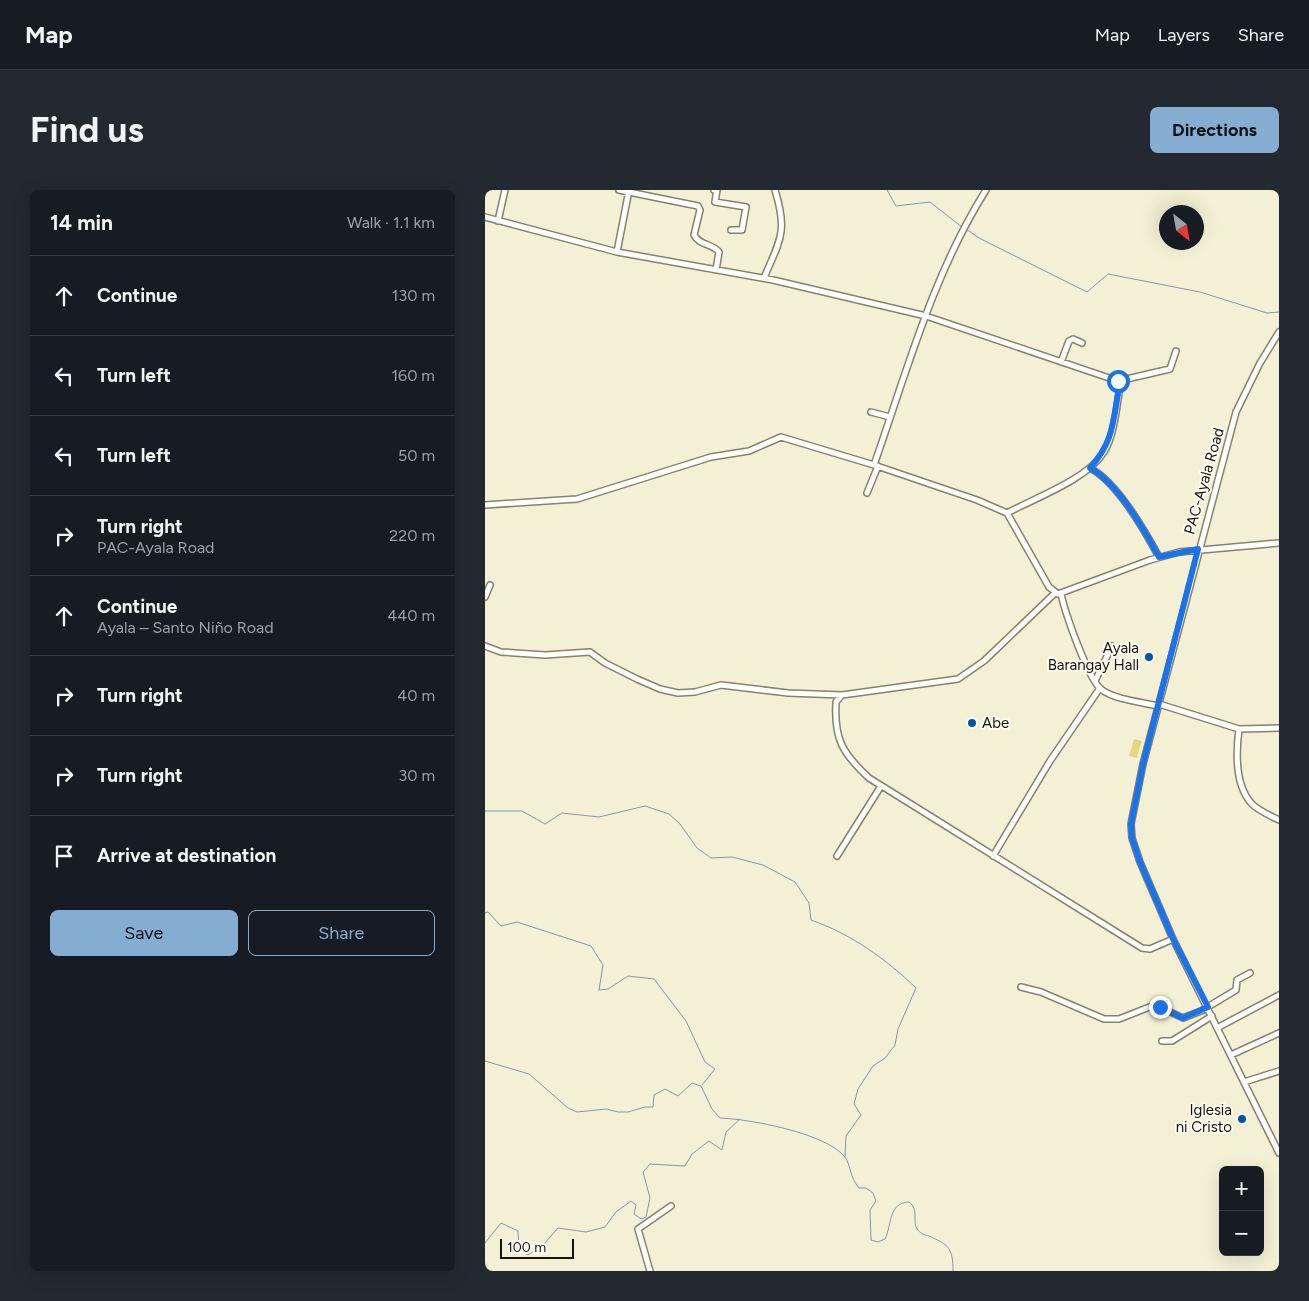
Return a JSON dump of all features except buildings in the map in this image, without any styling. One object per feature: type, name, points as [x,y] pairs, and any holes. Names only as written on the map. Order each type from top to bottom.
[{"type":"street","points":[[498,221],[505,190]]},
{"type":"street","points":[[619,190],[698,206],[700,210],[694,235],[700,242],[716,248],[719,252],[715,270]]},
{"type":"street","points":[[714,190],[717,190],[715,202],[746,207],[742,230],[731,230]]},
{"type":"street","points":[[764,278],[780,241],[783,225],[775,190]]},
{"type":"street","points":[[867,493],[890,417],[926,316],[950,255],[986,190]]},
{"type":"street","points":[[617,252],[629,191]]},
{"type":"street","points":[[485,217],[617,252],[764,278],[926,316],[1118,381],[1170,369],[1174,364],[1176,351]]},
{"type":"street","name":"PAC-Ayala Road","points":[[1279,332],[1260,363],[1237,412],[1198,549],[1141,773],[1131,824],[1132,838],[1140,862],[1173,939],[1279,1153]]},
{"type":"street","points":[[1061,362],[1069,341],[1073,339],[1082,343]]},
{"type":"street","points":[[1007,513],[1090,468],[1105,452],[1111,435],[1119,388],[1118,381]]},
{"type":"street","points":[[871,412],[890,417]]},
{"type":"street","points":[[485,505],[577,499],[711,457],[749,451],[781,437],[876,465],[977,500],[1007,513],[1047,583],[1055,593],[1061,594],[1159,557],[1198,549],[1279,543]]},
{"type":"street","points":[[1090,468],[1097,471],[1127,505],[1159,557]]},
{"type":"street","points":[[485,598],[490,585]]},
{"type":"street","points":[[485,646],[501,652],[545,656],[590,652],[605,663],[637,679],[660,689],[679,693],[695,692],[721,684],[788,693],[842,694],[959,679],[984,661],[1055,593]]},
{"type":"street","points":[[1061,594],[1083,654],[1100,688],[1112,694],[1159,705],[1239,729],[1279,728]]},
{"type":"street","points":[[1095,681],[1113,646]]},
{"type":"street","points":[[993,856],[1050,761],[1100,688]]},
{"type":"street","points":[[842,694],[836,702],[838,738],[848,758],[869,778],[1142,948],[1150,949],[1173,939]]},
{"type":"street","points":[[1239,729],[1239,771],[1244,791],[1252,804],[1279,820]]},
{"type":"street","points":[[837,856],[881,786]]},
{"type":"street","points":[[1021,987],[1041,992],[1104,1019],[1119,1019],[1152,1006],[1160,1007],[1183,1018],[1208,1007],[1235,990],[1237,980],[1249,973]]},
{"type":"street","points":[[1217,1028],[1279,995]]},
{"type":"street","points":[[1162,1041],[1172,1041],[1212,1016]]},
{"type":"street","points":[[1231,1055],[1279,1033]]},
{"type":"street","points":[[1244,1082],[1279,1071]]},
{"type":"street","points":[[650,1271],[637,1232],[638,1229],[671,1206]]},
{"type":"shaded area","points":[[1134,739],[1142,741],[1137,758],[1129,756]]},
{"type":"waterway","points":[[887,190],[896,206],[930,202],[962,227]]},
{"type":"waterway","points":[[966,229],[979,238],[1087,292],[1108,274],[1200,292],[1267,313],[1279,312]]},
{"type":"waterway","points":[[485,811],[522,811],[545,824],[562,813],[599,817],[645,806],[669,814],[680,824],[697,848],[711,858],[732,857],[763,865],[795,882],[809,903],[811,920],[840,932],[867,948],[893,967],[916,988],[898,1029],[895,1045],[885,1058],[873,1066],[858,1089],[854,1104],[861,1115],[846,1136],[845,1157]]},
{"type":"waterway","points":[[485,913],[488,912],[501,926],[517,922],[591,946],[603,965],[599,990],[608,989],[628,976],[654,979],[686,1021],[705,1062],[715,1069],[702,1085]]},
{"type":"waterway","points":[[485,1061],[529,1074],[568,1108],[577,1112],[606,1109],[628,1112],[645,1107],[653,1107],[654,1095],[665,1089],[678,1096],[692,1083],[701,1086],[712,1109],[720,1118],[767,1124],[805,1134],[835,1148],[845,1157],[856,1184],[859,1188],[866,1188],[873,1193],[876,1201],[870,1210],[871,1240],[878,1242],[885,1239],[894,1210],[902,1203],[909,1202],[915,1212],[915,1223],[918,1230],[949,1248],[953,1271]]},
{"type":"waterway","points":[[485,1243],[501,1223],[518,1231],[519,1250],[528,1255],[544,1244],[558,1228],[586,1232],[605,1227],[616,1212],[631,1201],[636,1205],[634,1214],[641,1219],[646,1217],[650,1198],[643,1172],[650,1164],[685,1166],[692,1154],[709,1141],[722,1150],[726,1132],[740,1119]]},
{"type":"place","name":"Ayala Barangay Hall","points":[[1149,657]]},
{"type":"place","name":"Abe","points":[[972,723]]},
{"type":"place","name":"Iglesia ni Cristo","points":[[1242,1119]]},
{"type":"route","points":[[1118,381],[1119,388],[1111,435],[1105,452],[1090,468],[1097,471],[1122,499],[1137,519],[1159,557],[1198,549],[1143,764],[1131,824],[1132,838],[1140,862],[1173,939],[1208,1007],[1201,1012],[1183,1018],[1160,1007]]}]
